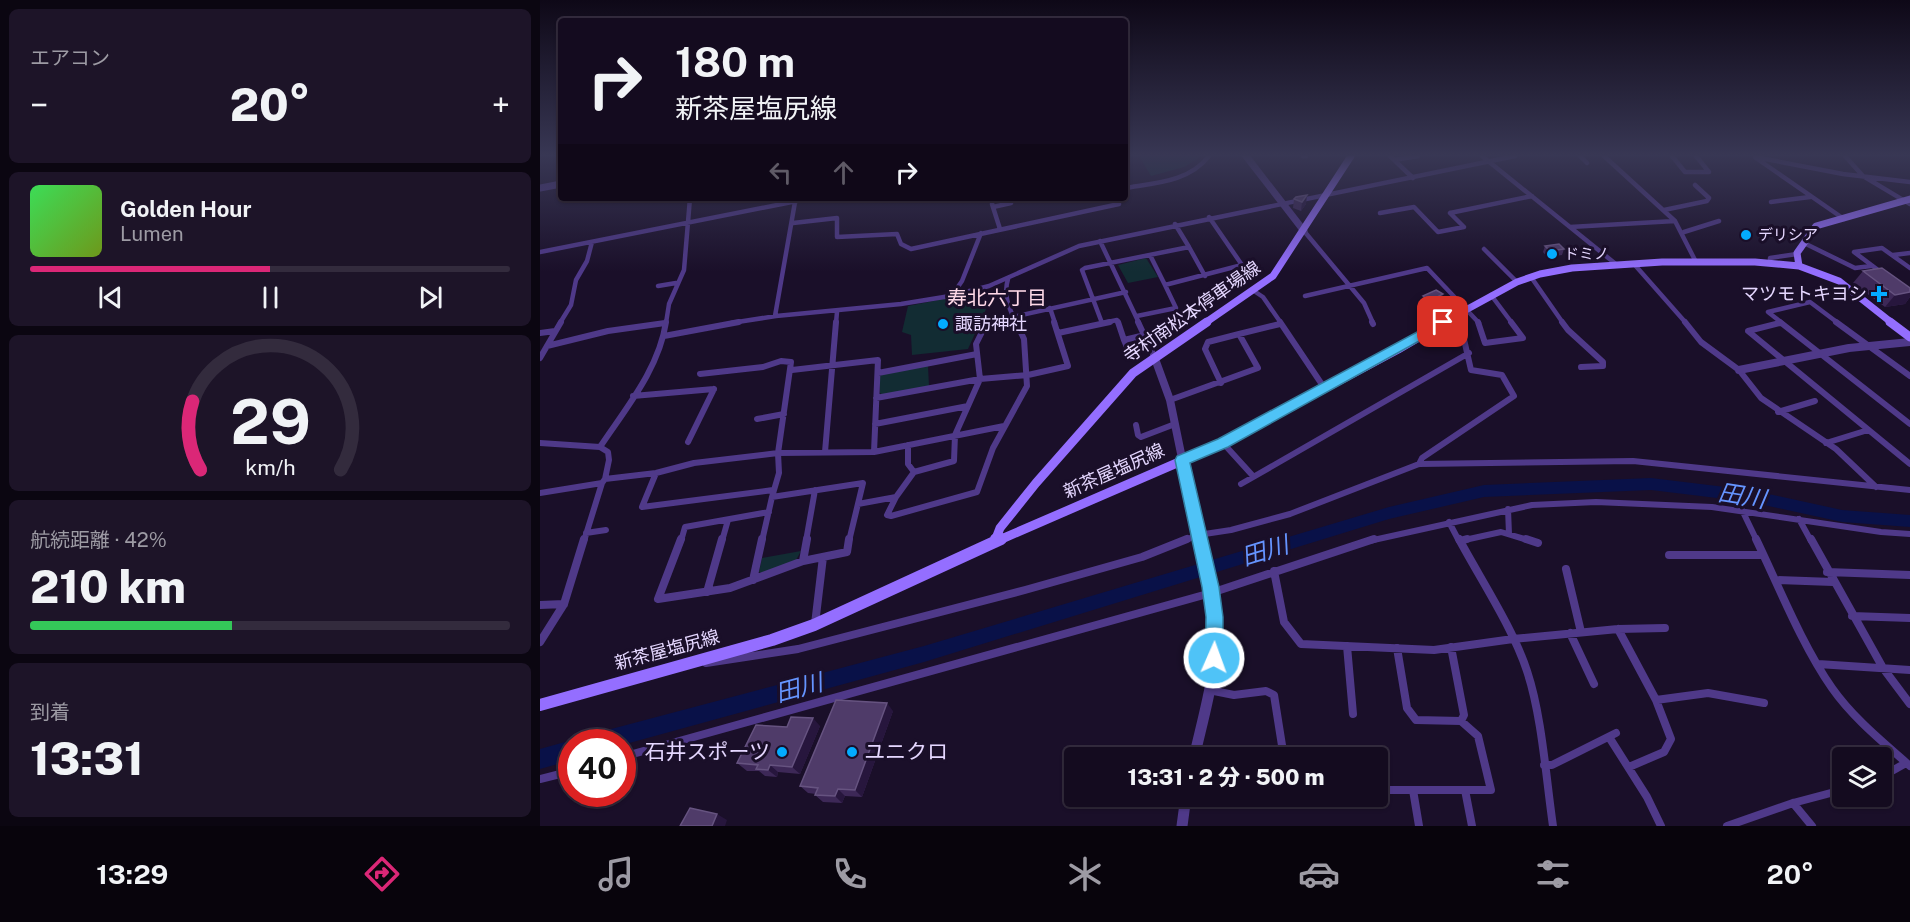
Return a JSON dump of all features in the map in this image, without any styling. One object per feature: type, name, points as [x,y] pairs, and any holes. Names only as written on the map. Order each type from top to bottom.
[{"type":"main road","name":"寺村南松本停車場線","points":[[995,542],[1000,528],[1035,483],[1121,384],[1154,356],[1274,276],[1326,195]]},
{"type":"main road","points":[[1799,266],[1797,254],[1816,226],[1908,201]]},
{"type":"main road","name":"新茶屋塩尻線","points":[[540,705],[772,640],[814,625],[995,542],[1223,443],[1325,389],[1491,295],[1531,277],[1560,270],[1634,264],[1770,262],[1799,266],[1839,281],[1910,337]]},
{"type":"street","points":[[1276,195],[1364,303],[1373,324]]},
{"type":"street","points":[[664,336],[775,316],[837,312],[953,294],[1008,279],[1053,254],[1100,241],[1323,195]]},
{"type":"street","points":[[1647,195],[1684,232],[1685,242],[1696,262]]},
{"type":"street","points":[[1664,210],[1707,201],[1709,198],[1705,195]]},
{"type":"street","points":[[1807,195],[1844,219]]},
{"type":"street","points":[[1380,213],[1414,207],[1438,232],[1464,227],[1450,213],[1532,196],[1617,265]]},
{"type":"street","points":[[1771,202],[1810,197]]},
{"type":"street","points":[[600,447],[650,371],[664,336],[669,304],[676,283],[684,270],[690,201]]},
{"type":"street","points":[[540,252],[799,201]]},
{"type":"street","points":[[993,201],[1000,229]]},
{"type":"street","points":[[793,223],[837,218],[837,237],[897,234],[901,244],[911,249],[1119,204],[1117,201]]},
{"type":"street","points":[[775,316],[795,202]]},
{"type":"street","points":[[993,207],[1011,203]]},
{"type":"street","points":[[1165,285],[1242,265],[1209,217]]},
{"type":"street","points":[[1569,227],[1675,221]]},
{"type":"street","points":[[1684,232],[1719,221]]},
{"type":"street","points":[[1175,224],[1205,276]]},
{"type":"street","points":[[953,294],[962,281],[981,233]]},
{"type":"street","points":[[1100,241],[1137,316],[1170,400],[1211,590],[1216,644],[1196,747]]},
{"type":"street","points":[[540,358],[571,306],[576,280],[587,261],[592,242]]},
{"type":"street","points":[[1806,243],[1855,268],[1872,266]]},
{"type":"street","points":[[1102,323],[1082,270],[1189,247]]},
{"type":"street","points":[[1891,279],[1854,252],[1882,248],[1910,268]]},
{"type":"street","points":[[1484,249],[1517,282]]},
{"type":"street","points":[[1893,255],[1910,253]]},
{"type":"street","points":[[1770,262],[1770,258],[1797,254]]},
{"type":"street","points":[[1137,316],[1176,308],[1150,255]]},
{"type":"street","points":[[1634,264],[1675,308],[1701,342],[1739,370],[1761,398],[1778,412],[1826,443],[1855,466],[1876,487]]},
{"type":"street","points":[[1305,296],[1427,268],[1479,323],[1485,343],[1523,338],[1491,295]]},
{"type":"street","points":[[1531,277],[1568,330],[1603,362],[1603,366],[1581,367]]},
{"type":"street","points":[[1008,279],[1005,288],[1008,306],[1013,316],[1024,339],[1027,386],[993,448],[977,492],[891,516],[887,514],[914,472],[954,461],[955,435],[980,379],[976,344],[985,322],[1013,316],[1050,308],[1126,292]]},
{"type":"street","points":[[658,286],[676,283]]},
{"type":"street","points":[[1254,291],[1263,297],[1325,389]]},
{"type":"street","points":[[1910,376],[1810,302],[1768,312],[1910,424]]},
{"type":"street","points":[[876,398],[980,379],[1028,375],[1068,366],[1050,308]]},
{"type":"street","points":[[825,452],[837,312]]},
{"type":"street","points":[[1078,320],[1081,328]]},
{"type":"street","points":[[1058,333],[1117,320],[1130,354]]},
{"type":"street","points":[[1419,464],[1422,458],[1514,396],[1502,375],[1495,372],[1478,374],[1471,370],[1469,353],[1463,335],[1443,322]]},
{"type":"street","points":[[547,346],[608,331],[665,323]]},
{"type":"street","points":[[1780,323],[1748,331],[1910,464]]},
{"type":"street","points":[[1221,383],[1204,349],[1208,342],[1280,324]]},
{"type":"street","points":[[540,333],[555,331]]},
{"type":"street","points":[[1170,400],[1258,368],[1239,334]]},
{"type":"street","points":[[1124,340],[1145,335]]},
{"type":"street","points":[[1739,370],[1820,353],[1910,342]]},
{"type":"street","points":[[1241,484],[1469,353]]},
{"type":"street","points":[[878,372],[977,354]]},
{"type":"street","points":[[700,374],[763,367],[788,360],[791,362],[792,370],[789,372],[778,453],[779,473],[772,494],[753,580]]},
{"type":"street","points":[[792,370],[878,360],[874,452]]},
{"type":"street","points":[[633,396],[714,389],[688,442]]},
{"type":"street","points":[[1778,412],[1815,401]]},
{"type":"street","points":[[875,424],[968,406]]},
{"type":"street","points":[[757,419],[784,414]]},
{"type":"street","points":[[1136,425],[1138,435],[1141,437],[1175,424]]},
{"type":"street","points":[[540,493],[656,473],[694,463],[778,453],[874,452],[1004,426]]},
{"type":"street","points":[[1826,443],[1868,430]]},
{"type":"street","points":[[540,443],[600,447],[608,452],[609,460],[564,604],[540,642]]},
{"type":"street","points":[[1223,443],[1253,476]]},
{"type":"street","points":[[908,445],[908,464],[914,472]]},
{"type":"street","points":[[695,660],[702,663],[717,663],[798,649],[1142,557],[1198,537],[1290,514],[1419,464],[1633,461],[1910,490]]},
{"type":"street","points":[[656,473],[642,507],[863,483],[847,552],[803,561],[753,580],[707,592],[658,599],[678,554],[685,527],[769,512]]},
{"type":"street","points":[[803,561],[815,490]]},
{"type":"street","points":[[858,504],[896,497]]},
{"type":"street","points":[[636,753],[1211,590],[1375,539],[1508,509],[1540,504],[1596,502],[1742,510],[1910,534]]},
{"type":"street","points":[[1508,509],[1509,534]]},
{"type":"street","points":[[1742,510],[1818,664],[1832,687],[1862,723],[1908,765],[1892,772]]},
{"type":"street","points":[[1798,519],[1883,668],[1910,704]]},
{"type":"street","points":[[707,592],[728,520]]},
{"type":"street","points":[[1449,522],[1513,639],[1527,670],[1534,698],[1553,826]]},
{"type":"street","points":[[586,533],[606,530]]},
{"type":"street","points":[[1460,541],[1501,532],[1538,543]]},
{"type":"street","points":[[1669,555],[1763,555]]},
{"type":"street","points":[[814,625],[823,557]]},
{"type":"street","points":[[1566,569],[1581,632]]},
{"type":"street","points":[[1274,571],[1284,622],[1301,644],[1434,650],[1570,633],[1665,628]]},
{"type":"street","points":[[1827,572],[1910,575]]},
{"type":"street","points":[[1776,580],[1833,582]]},
{"type":"street","points":[[540,605],[564,604]]},
{"type":"street","points":[[1852,616],[1910,618]]},
{"type":"street","points":[[1618,629],[1656,699],[1671,739],[1664,752],[1629,767]]},
{"type":"street","points":[[1570,633],[1594,684]]},
{"type":"street","points":[[1347,646],[1353,714]]},
{"type":"street","points":[[1450,647],[1464,715],[1461,721]]},
{"type":"street","points":[[1388,790],[1491,790],[1478,736],[1461,721],[1416,720],[1407,708],[1397,648]]},
{"type":"street","points":[[1818,664],[1910,670]]},
{"type":"street","points":[[1209,690],[1234,695],[1266,691],[1274,695],[1282,747]]},
{"type":"street","points":[[1656,699],[1708,693],[1764,703]]},
{"type":"street","points":[[1544,765],[1552,765],[1612,735],[1661,826]]},
{"type":"street","points":[[540,779],[558,774]]},
{"type":"street","points":[[1413,790],[1419,826]]},
{"type":"street","points":[[1465,790],[1472,826]]},
{"type":"street","points":[[1727,826],[1832,792]]},
{"type":"street","points":[[1793,803],[1812,826]]},
{"type":"street","points":[[1182,826],[1185,807]]},
{"type":"shaded area","points":[[1146,258],[1158,277],[1128,283],[1118,265]]},
{"type":"shaded area","points":[[969,294],[987,307],[968,349],[912,355],[911,335],[902,332],[908,306]]},
{"type":"shaded area","points":[[928,366],[929,386],[883,395],[880,393],[880,376]]},
{"type":"shaded area","points":[[801,551],[796,560],[762,573],[759,572],[762,558]]},
{"type":"building","points":[[1307,195],[1302,202],[1294,199],[1296,197]]},
{"type":"building","points":[[1559,244],[1564,249],[1550,251],[1545,246]]},
{"type":"building","points":[[1882,268],[1910,288],[1910,292],[1895,295],[1863,271]]},
{"type":"building","points":[[1436,290],[1443,294],[1430,301],[1423,296]]},
{"type":"building","name":"ユニクロ","points":[[836,700],[887,703],[855,790],[838,789],[835,796],[815,795],[818,788],[800,786]]},
{"type":"building","name":"石井スポーツ","points":[[791,717],[813,718],[792,767],[770,765],[768,770],[756,769],[758,765],[737,763],[756,725],[787,727]]},
{"type":"building","points":[[690,808],[717,814],[712,826],[680,826]]},
{"type":"waterway","name":"田川","points":[[636,732],[924,654],[1389,513],[1484,491],[1651,484],[1750,496],[1842,516],[1910,521]]},
{"type":"waterway","name":"田川","points":[[540,759],[558,754]]},
{"type":"place","name":"デリシア","points":[[1746,235]]},
{"type":"place","name":"ドミノ","points":[[1552,254]]},
{"type":"place","name":"マツモトキヨシ","points":[[1879,294]]},
{"type":"place","name":"諏訪神社","points":[[943,324]]},
{"type":"place","name":"石井スポーツ","points":[[782,752]]},
{"type":"place","name":"ユニクロ","points":[[852,752]]},
{"type":"district","name":"寿北六丁目","points":[[997,298]]},
{"type":"route","points":[[1214,658],[1215,617],[1182,460],[1223,443],[1398,349],[1443,322]]}]
